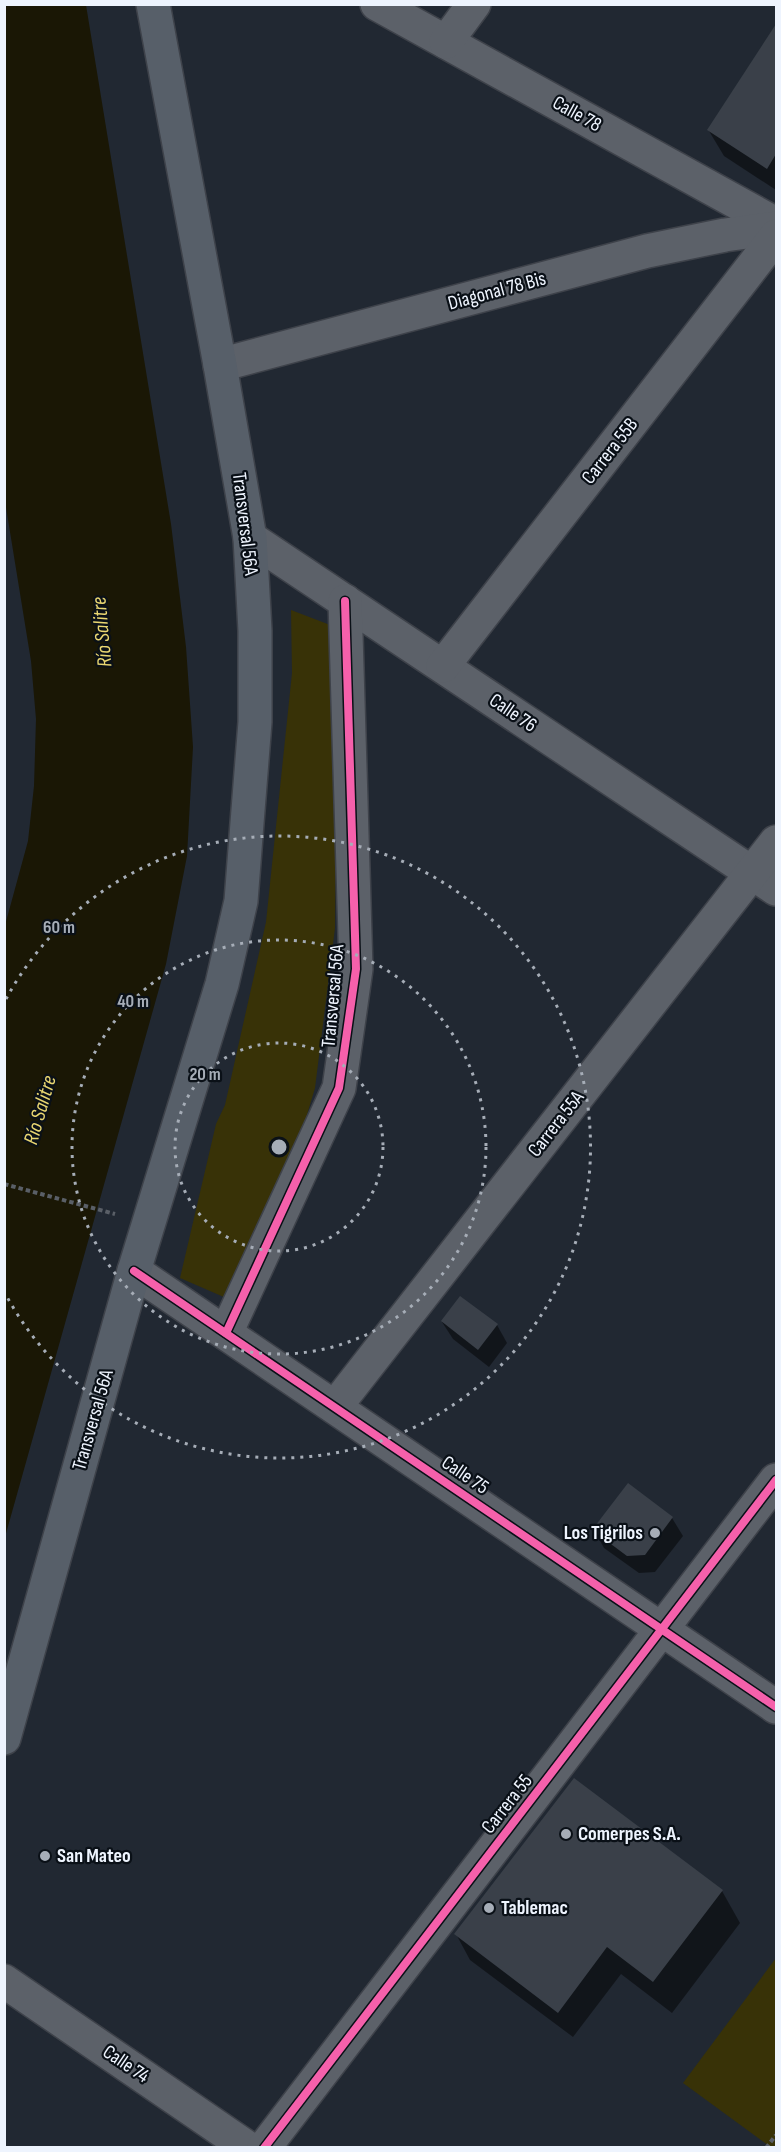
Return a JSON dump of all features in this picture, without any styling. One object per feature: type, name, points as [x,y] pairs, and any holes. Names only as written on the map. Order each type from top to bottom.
[{"type":"main road","name":"Transversal 56A","points":[[4,1738],[134,1271],[222,984],[241,900],[255,722],[255,631],[250,538],[153,4]]},
{"type":"street","name":"Calle 78","points":[[378,4],[777,226]]},
{"type":"street","points":[[446,42],[474,4]]},
{"type":"street","name":"Diagonal 78 Bis","points":[[220,364],[647,251],[777,226]]},
{"type":"street","name":"Carrera 55B","points":[[443,666],[777,236]]},
{"type":"street","name":"Calle 76","points":[[250,538],[765,880]]},
{"type":"street","name":"Transversal 56A","points":[[226,1333],[339,1088],[356,969],[345,601]]},
{"type":"street","name":"Carrera 55A","points":[[334,1407],[765,880],[777,842]]},
{"type":"street","name":"Calle 75","points":[[134,1271],[777,1707]]},
{"type":"street","name":"Carrera 55","points":[[264,2148],[777,1480]]},
{"type":"street","name":"Calle 74","points":[[4,1981],[248,2148]]},
{"type":"path","points":[[4,1184],[104,1210]]},
{"type":"path","points":[[766,2148],[777,2134]]},
{"type":"shaded area","points":[[291,610],[338,628],[335,928],[315,1088],[279,1208],[233,1301],[180,1278],[216,1124],[225,1105],[266,922],[292,673]]},
{"type":"shaded area","points":[[776,1958],[776,2147],[772,2148],[683,2083]]},
{"type":"water","name":"Río Salitre","points":[[5,4],[86,5],[171,524],[186,647],[193,747],[187,856],[166,964],[5,1537],[4,929],[28,841],[34,786],[36,719],[31,661],[4,495]]},
{"type":"building","points":[[776,24],[776,154],[767,169],[707,130]]},
{"type":"building","points":[[460,1296],[498,1324],[478,1350],[441,1321]]},
{"type":"building","points":[[628,1483],[673,1517],[645,1555],[627,1556],[592,1530]]},
{"type":"building","points":[[574,1778],[723,1890],[653,1982],[607,1947],[558,2013],[454,1934]]},
{"type":"cycle path","points":[[226,1333],[339,1088],[356,969],[345,601]]},
{"type":"cycle path","points":[[134,1271],[776,1707]]},
{"type":"cycle path","points":[[264,2148],[776,1480]]},
{"type":"place","name":"Los Tigrilos","points":[[655,1533]]},
{"type":"place","name":"Comerpes S.A.","points":[[566,1834]]},
{"type":"place","name":"San Mateo","points":[[45,1856]]},
{"type":"place","name":"Tablemac","points":[[489,1908]]}]
